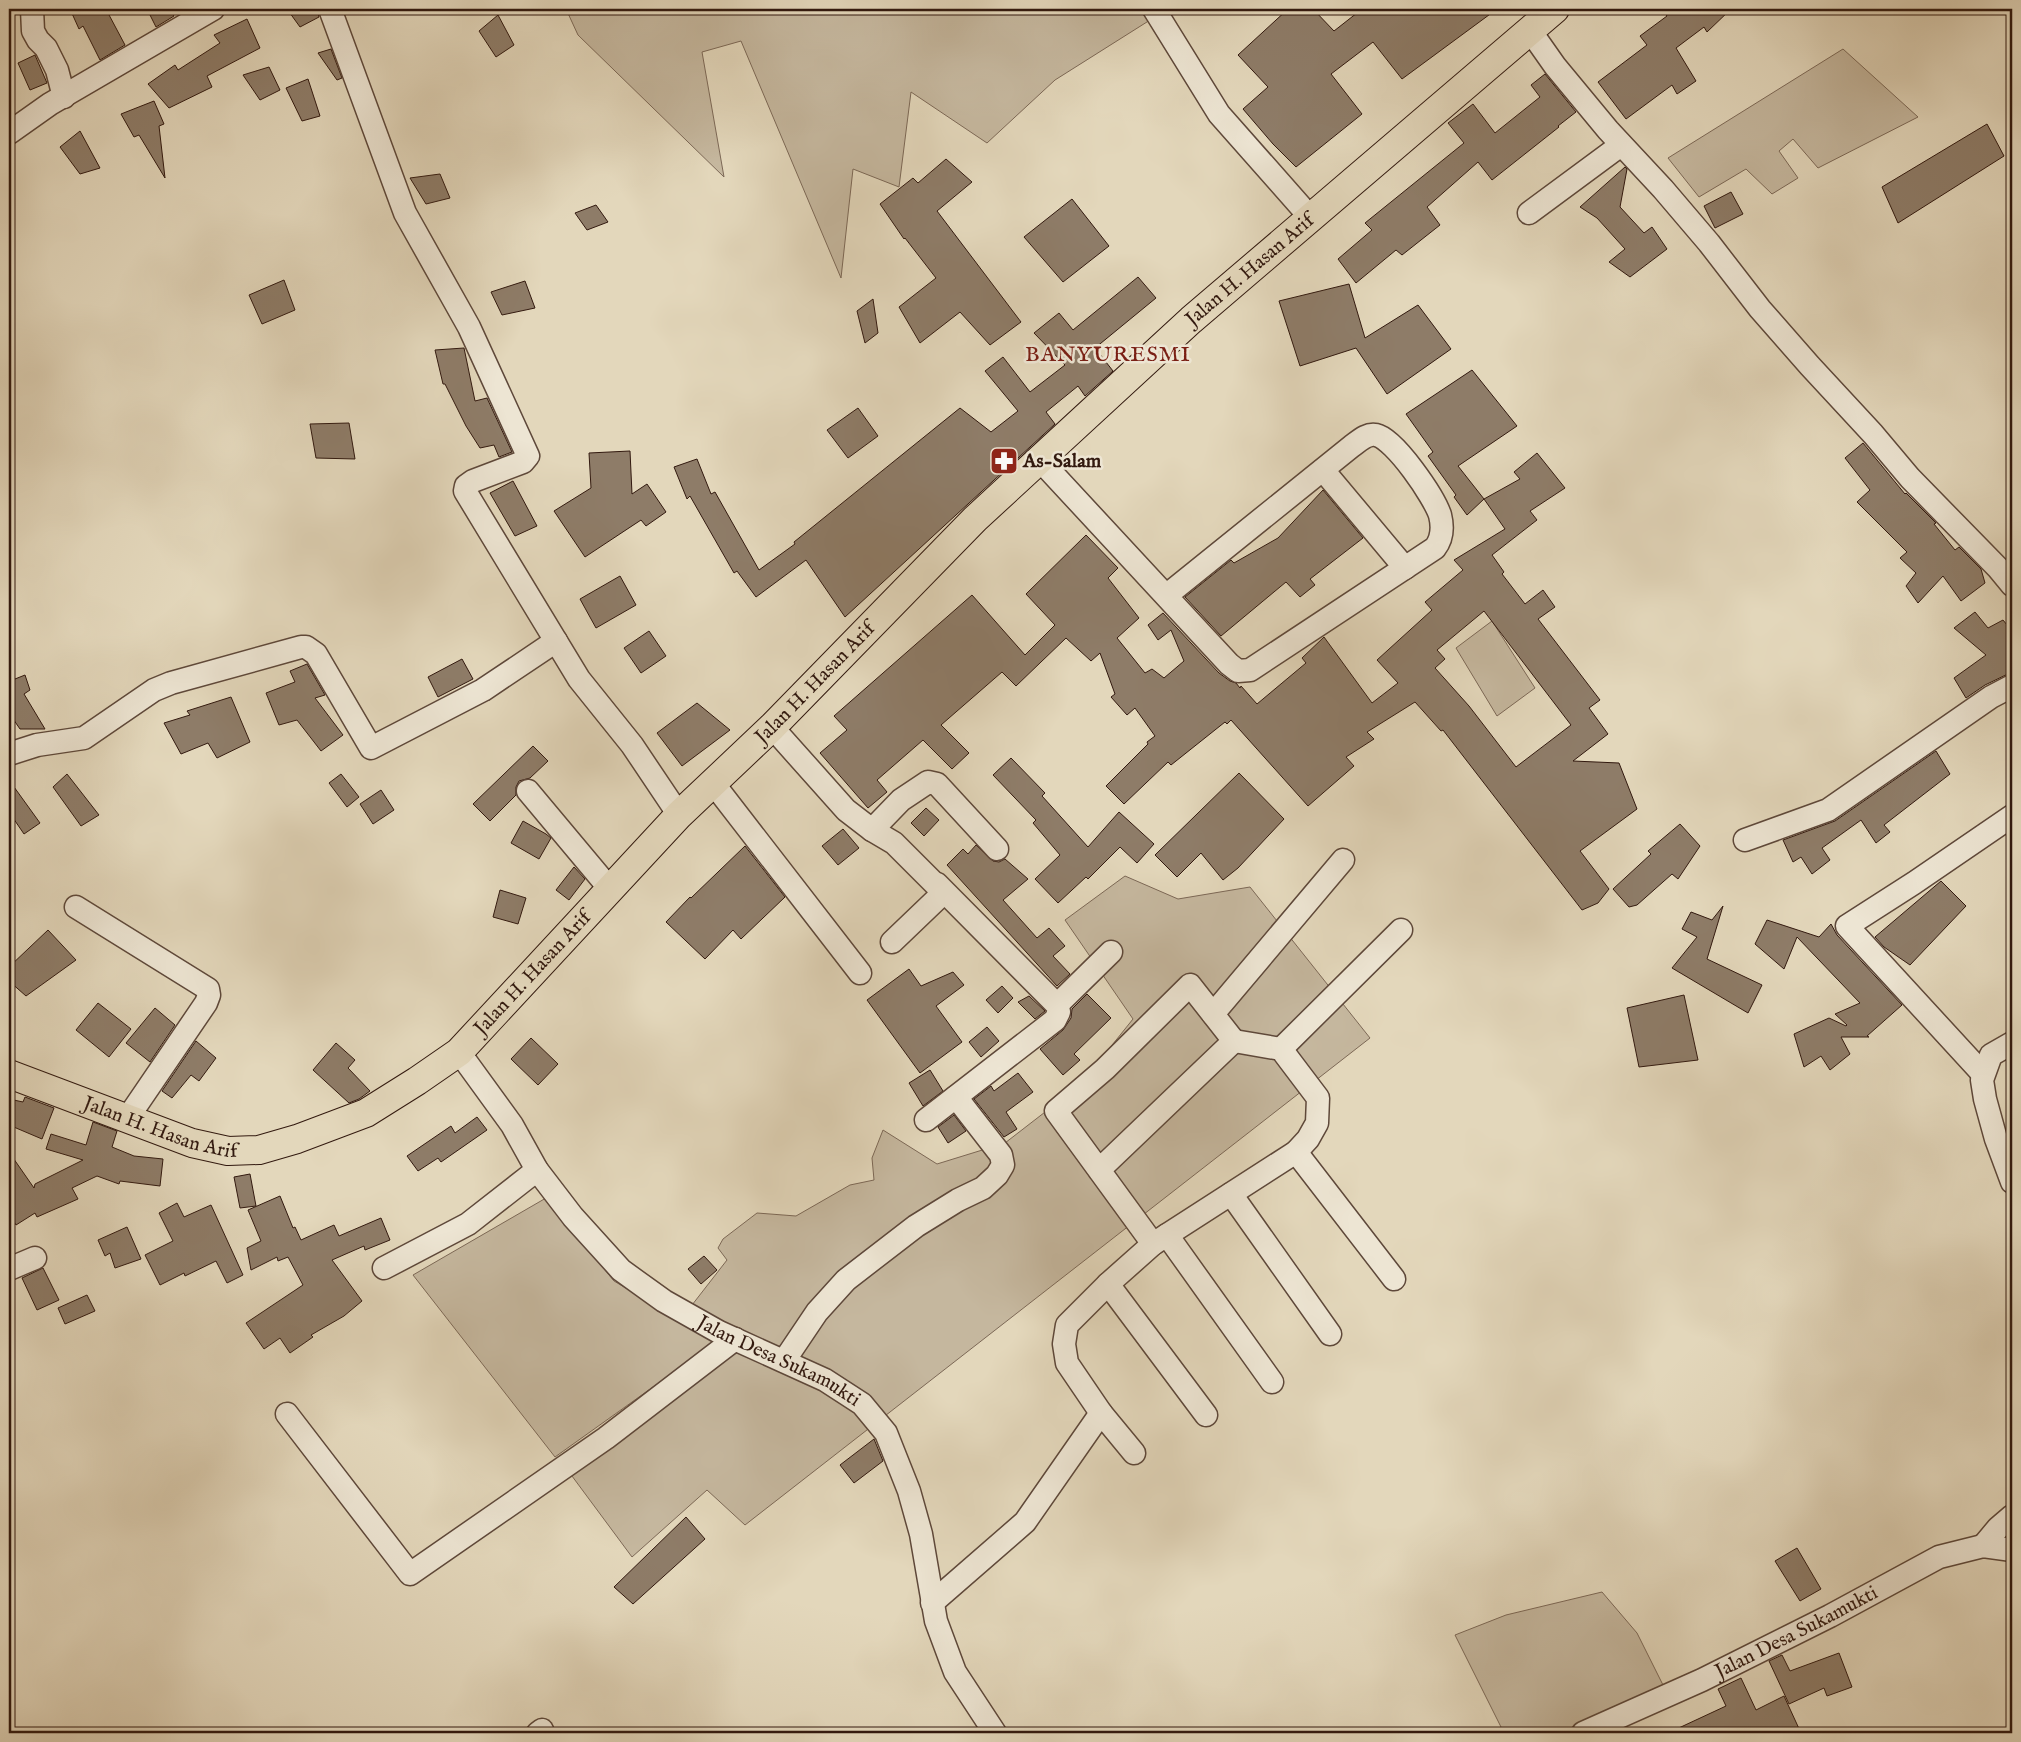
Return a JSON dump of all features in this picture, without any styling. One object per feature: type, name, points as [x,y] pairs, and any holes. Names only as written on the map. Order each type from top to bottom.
[{"type":"main road","name":"Jalan H. Hasan Arif","points":[[9,1074],[192,1144],[228,1151],[259,1150],[297,1139],[366,1113],[459,1052],[679,815],[772,727],[975,519],[1191,320],[1555,9]]},
{"type":"street","points":[[32,9],[33,31],[46,48],[57,70],[64,96]]},
{"type":"street","points":[[9,133],[64,96],[213,9]]},
{"type":"street","points":[[330,9],[405,213],[469,327],[528,456],[523,462],[473,481],[464,488],[580,679],[632,745],[679,815]]},
{"type":"street","points":[[1154,9],[1219,114],[1310,217]]},
{"type":"street","points":[[1529,30],[1555,66],[1727,264],[1760,309],[1873,434],[1910,478],[1998,568],[2012,585]]},
{"type":"street","points":[[1529,214],[1622,145]]},
{"type":"street","points":[[1039,459],[1238,672],[1250,670],[1436,548],[1442,533],[1440,515],[1416,474],[1397,449],[1378,435],[1369,436],[1361,439],[1168,595]]},
{"type":"street","points":[[1323,470],[1405,568]]},
{"type":"street","points":[[9,754],[37,745],[84,738],[154,690],[171,683],[300,647],[316,654],[371,748],[483,690],[556,641]]},
{"type":"street","points":[[1745,840],[1828,810],[1992,697],[2012,686]]},
{"type":"street","points":[[772,727],[846,810],[872,830],[894,843],[1057,1004],[1059,1012],[1055,1020],[926,1120]]},
{"type":"street","points":[[872,830],[901,800],[928,782],[937,784],[997,849]]},
{"type":"street","points":[[713,783],[860,973]]},
{"type":"street","points":[[528,791],[610,889]]},
{"type":"street","points":[[1983,1074],[1847,926],[2012,816]]},
{"type":"street","points":[[1213,1014],[1343,860]]},
{"type":"street","points":[[892,942],[939,897],[940,893],[937,884]]},
{"type":"street","points":[[76,907],[208,989],[209,995],[206,1003],[128,1119]]},
{"type":"street","points":[[1281,1049],[1401,930]]},
{"type":"street","points":[[1057,1004],[1112,952]]},
{"type":"street","points":[[1134,1453],[1101,1413],[1067,1363],[1064,1344],[1068,1325],[1108,1284],[1160,1240],[1296,1152],[1308,1139],[1317,1123],[1318,1098],[1281,1049],[1234,1041],[1190,985],[1105,1069],[1056,1112],[1099,1170],[1160,1240],[1272,1382]]},
{"type":"street","points":[[1099,1170],[1234,1041]]},
{"type":"street","points":[[2012,1043],[1991,1055],[1982,1080],[1985,1099],[2012,1182]]},
{"type":"street","name":"Jalan Desa Sukamukti","points":[[459,1052],[512,1125],[537,1170],[573,1217],[621,1270],[664,1301],[719,1332],[825,1380],[862,1404],[886,1433],[909,1491],[921,1534],[936,1621],[956,1672],[995,1733]]},
{"type":"street","points":[[784,1361],[817,1312],[846,1280],[916,1226],[958,1200],[982,1188],[997,1175],[1003,1165],[1001,1155],[956,1097]]},
{"type":"street","points":[[1296,1152],[1394,1279]]},
{"type":"street","points":[[384,1268],[468,1224],[537,1170]]},
{"type":"street","points":[[1231,1194],[1330,1334]]},
{"type":"street","points":[[9,1269],[35,1258]]},
{"type":"street","points":[[1108,1284],[1206,1415]]},
{"type":"street","points":[[287,1414],[410,1574],[606,1438],[735,1339]]},
{"type":"street","points":[[932,1603],[1025,1522],[1101,1413]]},
{"type":"street","points":[[1983,1546],[1998,1528],[2012,1516]]},
{"type":"street","name":"Jalan Desa Sukamukti","points":[[1583,1733],[1702,1680],[1830,1616],[1939,1557],[1983,1546],[2012,1550]]},
{"type":"shaded area","points":[[566,9],[1145,9],[1158,15],[1055,80],[987,143],[911,92],[899,187],[853,169],[841,278],[741,41],[702,52],[724,177],[578,35]]},
{"type":"shaded area","points":[[1843,49],[1918,117],[1818,168],[1793,139],[1779,151],[1798,178],[1772,194],[1746,169],[1699,197],[1668,158]]},
{"type":"shaded area","points":[[1492,621],[1535,688],[1497,716],[1456,648]]},
{"type":"shaded area","points":[[1125,876],[1178,899],[1250,887],[1370,1038],[745,1525],[707,1490],[632,1557],[569,1472],[742,1331],[692,1305],[727,1260],[718,1248],[723,1239],[757,1213],[796,1216],[850,1185],[874,1180],[872,1158],[883,1130],[937,1164],[1005,1143],[1080,1085],[1133,1019],[1065,920]]},
{"type":"shaded area","points":[[546,1198],[614,1281],[716,1342],[555,1457],[413,1275]]},
{"type":"shaded area","points":[[1602,1592],[1637,1633],[1665,1689],[1565,1733],[1504,1733],[1455,1635],[1506,1615]]},
{"type":"building","points":[[70,9],[115,9],[108,13],[125,45],[100,60],[83,26],[79,29]]},
{"type":"building","points":[[147,9],[169,9],[174,16],[156,27]]},
{"type":"building","points":[[287,9],[317,9],[319,17],[300,27]]},
{"type":"building","points":[[1288,9],[1313,9],[1334,31],[1362,9],[1497,9],[1402,79],[1373,42],[1331,74],[1362,114],[1296,167],[1243,109],[1268,87],[1238,55]]},
{"type":"building","points":[[1662,9],[1731,9],[1707,32],[1704,27],[1676,48],[1696,81],[1677,94],[1672,85],[1626,119],[1598,82],[1647,45],[1640,36],[1667,16]]},
{"type":"building","points":[[498,15],[514,45],[496,57],[479,31]]},
{"type":"building","points":[[247,19],[260,48],[207,76],[212,87],[169,108],[148,84],[175,65],[178,70],[220,43],[214,35]]},
{"type":"building","points":[[331,49],[342,78],[337,80],[318,53]]},
{"type":"building","points":[[35,55],[47,83],[30,90],[18,63]]},
{"type":"building","points":[[269,67],[280,90],[260,100],[243,75]]},
{"type":"building","points":[[1545,74],[1576,112],[1492,180],[1478,162],[1427,207],[1440,225],[1402,255],[1396,250],[1356,283],[1338,259],[1372,230],[1365,223],[1464,143],[1448,123],[1473,104],[1495,133],[1540,97],[1531,85]]},
{"type":"building","points":[[308,79],[320,116],[302,121],[286,88]]},
{"type":"building","points":[[154,101],[164,124],[159,126],[165,178],[139,135],[134,137],[121,114]]},
{"type":"building","points":[[1987,124],[2004,156],[1898,223],[1882,187]]},
{"type":"building","points":[[80,131],[100,168],[80,174],[60,147]]},
{"type":"building","points":[[946,159],[972,182],[937,211],[1021,322],[990,345],[960,312],[920,343],[899,307],[936,278],[904,239],[880,204],[913,178],[918,183]]},
{"type":"building","points":[[1625,167],[1627,169],[1620,207],[1644,233],[1652,227],[1667,249],[1630,277],[1609,262],[1625,249],[1597,218],[1580,207]]},
{"type":"building","points":[[440,174],[450,198],[426,204],[410,178]]},
{"type":"building","points":[[1731,192],[1743,214],[1715,228],[1704,206]]},
{"type":"building","points":[[1072,199],[1109,246],[1063,282],[1024,237]]},
{"type":"building","points":[[596,205],[608,222],[587,230],[575,213]]},
{"type":"building","points":[[1138,277],[1156,298],[1095,348],[1113,371],[1085,396],[1078,386],[1046,412],[1055,424],[845,617],[806,560],[756,597],[737,571],[734,573],[690,496],[687,499],[674,467],[697,459],[711,494],[715,492],[759,570],[795,544],[794,542],[960,408],[991,432],[1018,411],[985,371],[1003,357],[1030,392],[1065,365],[1034,333],[1059,313],[1073,330]]},
{"type":"building","points":[[284,280],[295,310],[262,324],[249,295]]},
{"type":"building","points":[[525,281],[535,308],[502,315],[491,292]]},
{"type":"building","points":[[1349,284],[1365,338],[1418,305],[1451,349],[1387,394],[1356,348],[1300,366],[1279,301]]},
{"type":"building","points":[[873,299],[878,333],[865,343],[857,311]]},
{"type":"building","points":[[464,348],[475,401],[487,398],[512,452],[499,457],[494,445],[480,448],[466,426],[445,384],[443,384],[435,350]]},
{"type":"building","points":[[1472,370],[1517,426],[1458,466],[1484,499],[1467,515],[1454,497],[1456,495],[1428,456],[1433,452],[1406,414]]},
{"type":"building","points":[[858,408],[878,436],[848,458],[827,430]]},
{"type":"building","points":[[349,423],[355,459],[316,458],[310,424]]},
{"type":"building","points":[[1863,443],[1905,494],[1936,523],[1934,524],[1955,550],[1959,547],[1981,569],[1985,583],[1961,601],[1943,576],[1918,603],[1906,586],[1916,573],[1900,558],[1907,552],[1857,502],[1870,490],[1845,458]]},
{"type":"building","points":[[630,451],[632,494],[647,484],[666,512],[646,526],[641,520],[585,557],[554,511],[591,488],[589,453]]},
{"type":"building","points":[[1537,453],[1565,488],[1530,511],[1537,520],[1492,555],[1504,572],[1502,574],[1525,604],[1543,590],[1555,607],[1538,619],[1600,700],[1589,708],[1608,734],[1573,761],[1619,763],[1637,809],[1580,851],[1609,889],[1598,903],[1582,910],[1443,730],[1441,731],[1415,702],[1367,732],[1374,739],[1346,757],[1354,766],[1308,806],[1231,720],[1227,724],[1225,722],[1171,765],[1168,762],[1124,804],[1106,786],[1148,744],[1147,742],[1155,736],[1135,708],[1127,715],[1111,697],[1115,694],[1100,653],[1091,661],[1066,638],[1016,686],[1002,672],[941,725],[969,753],[952,769],[923,740],[877,780],[887,792],[868,808],[820,753],[847,730],[834,716],[972,595],[1025,655],[1055,625],[1026,594],[1086,535],[1118,568],[1108,578],[1139,618],[1117,638],[1145,673],[1152,669],[1164,678],[1184,661],[1171,630],[1158,640],[1148,625],[1163,613],[1219,673],[1236,683],[1240,688],[1241,686],[1257,704],[1306,663],[1302,658],[1324,637],[1372,703],[1398,683],[1377,660],[1432,610],[1425,602],[1463,570],[1454,560],[1505,529],[1484,499],[1520,479],[1514,472]],"holes":[[[1484,611],[1571,725],[1516,767],[1469,706],[1435,668],[1445,659],[1437,650]]]},
{"type":"building","points":[[513,481],[537,526],[515,536],[490,493]]},
{"type":"building","points":[[1323,490],[1363,538],[1310,579],[1315,585],[1300,597],[1286,582],[1221,636],[1185,597],[1231,560],[1234,563],[1278,538]]},
{"type":"building","points":[[620,576],[636,605],[596,628],[580,599]]},
{"type":"building","points":[[1975,612],[1988,628],[2003,620],[2012,631],[2012,672],[1985,685],[1966,698],[1954,678],[1986,655],[1954,628]]},
{"type":"building","points":[[649,631],[666,656],[641,673],[624,648]]},
{"type":"building","points":[[462,659],[473,679],[438,697],[428,677]]},
{"type":"building","points":[[307,664],[325,695],[315,698],[343,735],[321,751],[297,720],[279,725],[266,693],[295,682],[290,671]]},
{"type":"building","points":[[9,669],[15,679],[25,675],[30,690],[24,694],[45,729],[20,729],[9,713]]},
{"type":"building","points":[[231,697],[250,742],[217,758],[208,743],[181,754],[164,723],[190,715],[187,711]]},
{"type":"building","points":[[697,703],[730,730],[682,766],[657,733]]},
{"type":"building","points":[[533,746],[548,761],[530,778],[519,781],[516,787],[516,795],[490,821],[473,804]]},
{"type":"building","points":[[1936,751],[1950,774],[1884,825],[1890,832],[1876,843],[1861,820],[1822,848],[1830,860],[1812,874],[1801,857],[1793,862],[1783,840],[1835,821]]},
{"type":"building","points":[[1011,758],[1045,793],[1042,796],[1088,847],[1119,812],[1154,844],[1137,863],[1120,847],[1088,879],[1086,877],[1058,903],[1035,879],[1060,855],[1033,823],[1036,820],[993,775]]},
{"type":"building","points":[[1239,773],[1284,819],[1238,868],[1223,880],[1201,853],[1177,877],[1155,855]]},
{"type":"building","points":[[67,774],[99,815],[81,826],[53,787]]},
{"type":"building","points":[[341,774],[359,797],[347,807],[329,783]]},
{"type":"building","points":[[9,780],[40,823],[24,834],[9,812]]},
{"type":"building","points":[[381,790],[394,810],[373,824],[360,804]]},
{"type":"building","points":[[926,808],[939,820],[924,836],[911,823]]},
{"type":"building","points":[[523,821],[551,838],[539,859],[511,843]]},
{"type":"building","points":[[1680,824],[1700,846],[1678,879],[1672,874],[1637,905],[1629,907],[1613,889],[1651,854],[1648,851]]},
{"type":"building","points":[[843,829],[859,848],[838,865],[822,846]]},
{"type":"building","points":[[976,845],[993,861],[999,862],[1005,859],[1028,879],[1003,900],[1037,938],[1049,928],[1065,946],[1053,956],[1070,974],[1057,986],[947,865],[963,849],[968,854]]},
{"type":"building","points":[[745,846],[785,897],[741,939],[733,930],[705,959],[666,922]]},
{"type":"building","points":[[574,867],[585,879],[569,900],[556,890]]},
{"type":"building","points":[[1941,881],[1966,906],[1910,965],[1884,947],[1875,937]]},
{"type":"building","points":[[500,890],[526,898],[518,924],[493,917]]},
{"type":"building","points":[[1723,906],[1707,959],[1762,985],[1748,1013],[1672,968],[1697,937],[1682,929],[1691,912],[1712,920]]},
{"type":"building","points":[[1767,920],[1819,937],[1831,924],[1837,935],[1902,1005],[1867,1036],[1869,1037],[1841,1037],[1850,1054],[1830,1070],[1821,1056],[1804,1067],[1794,1034],[1829,1018],[1846,1026],[1835,1014],[1860,1003],[1797,937],[1784,969],[1755,944]]},
{"type":"building","points":[[48,930],[76,960],[26,996],[9,981],[9,967]]},
{"type":"building","points":[[909,969],[921,986],[953,972],[964,985],[936,1006],[962,1042],[920,1073],[867,1000]]},
{"type":"building","points":[[1002,986],[1013,998],[998,1013],[986,1000]]},
{"type":"building","points":[[1087,994],[1111,1018],[1074,1054],[1080,1060],[1063,1075],[1040,1049],[1063,1030],[1071,1018],[1072,1009]]},
{"type":"building","points":[[1684,995],[1698,1060],[1639,1067],[1627,1008]]},
{"type":"building","points":[[1029,996],[1045,1011],[1035,1019],[1018,1002]]},
{"type":"building","points":[[98,1003],[131,1029],[109,1057],[76,1030]]},
{"type":"building","points":[[155,1008],[175,1025],[150,1062],[126,1043]]},
{"type":"building","points":[[987,1027],[999,1041],[981,1057],[969,1042]]},
{"type":"building","points":[[531,1038],[558,1064],[538,1085],[511,1059]]},
{"type":"building","points":[[196,1041],[216,1058],[199,1081],[191,1075],[172,1098],[162,1091]]},
{"type":"building","points":[[336,1043],[355,1060],[348,1068],[370,1091],[349,1103],[313,1070]]},
{"type":"building","points":[[930,1070],[943,1091],[923,1106],[909,1083]]},
{"type":"building","points":[[1018,1073],[1033,1092],[1006,1112],[1017,1129],[1004,1137],[974,1099],[991,1086],[994,1091]]},
{"type":"building","points":[[25,1097],[54,1108],[42,1139],[9,1125],[9,1099],[23,1102]]},
{"type":"building","points":[[954,1115],[966,1131],[948,1143],[938,1127]]},
{"type":"building","points":[[477,1117],[487,1130],[441,1162],[438,1158],[418,1171],[407,1156],[451,1126],[455,1133]]},
{"type":"building","points":[[93,1122],[117,1131],[112,1147],[134,1156],[163,1159],[160,1186],[120,1181],[119,1184],[97,1176],[72,1188],[78,1199],[37,1217],[35,1213],[16,1225],[9,1213],[9,1152],[34,1188],[35,1184],[83,1160],[46,1149],[51,1134],[86,1145]]},
{"type":"building","points":[[250,1174],[256,1206],[240,1208],[234,1177]]},
{"type":"building","points":[[280,1196],[293,1228],[295,1227],[301,1240],[334,1225],[339,1236],[381,1218],[390,1240],[365,1250],[364,1246],[332,1260],[362,1301],[344,1316],[311,1335],[313,1337],[290,1353],[280,1338],[264,1349],[246,1323],[303,1285],[288,1257],[278,1261],[277,1257],[251,1270],[247,1248],[261,1241],[248,1210]]},
{"type":"building","points":[[177,1203],[184,1217],[211,1205],[243,1275],[227,1283],[216,1261],[185,1276],[184,1273],[160,1285],[145,1255],[173,1241],[159,1213]]},
{"type":"building","points":[[127,1227],[141,1259],[115,1268],[110,1253],[105,1256],[98,1240]]},
{"type":"building","points":[[704,1256],[717,1270],[701,1284],[688,1269]]},
{"type":"building","points":[[43,1268],[59,1300],[37,1310],[22,1278]]},
{"type":"building","points":[[87,1295],[95,1311],[65,1324],[58,1308]]},
{"type":"building","points":[[874,1439],[883,1461],[854,1483],[840,1465]]},
{"type":"building","points":[[686,1517],[705,1539],[633,1604],[614,1587]]},
{"type":"building","points":[[1797,1548],[1821,1589],[1800,1601],[1775,1561]]},
{"type":"building","points":[[1839,1653],[1852,1687],[1827,1696],[1824,1688],[1789,1704],[1769,1661],[1782,1655],[1790,1671]]},
{"type":"building","points":[[1741,1678],[1756,1710],[1784,1696],[1801,1733],[1668,1733],[1726,1706],[1718,1689]]},
{"type":"place","name":"As-Salam","points":[[1004,461]]},
{"type":"district","name":"BANYURESMI","points":[[1108,355]]}]
